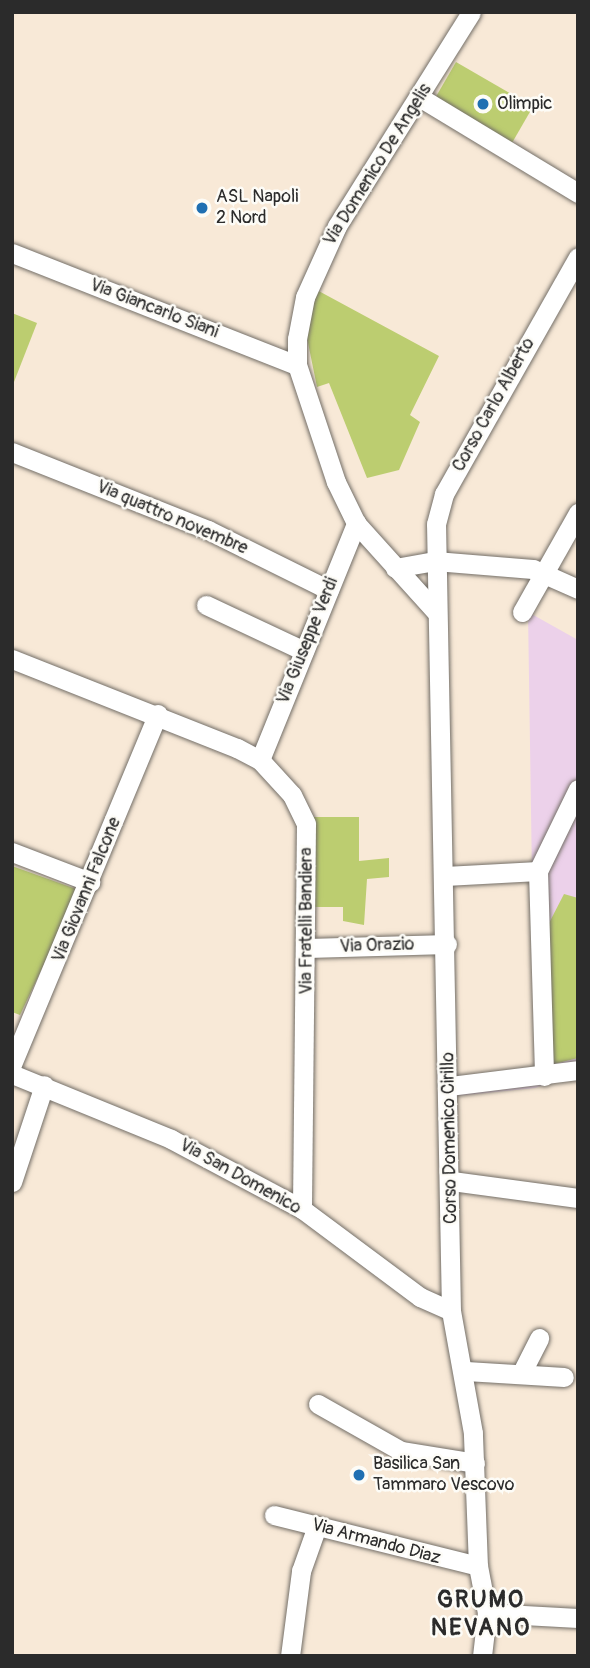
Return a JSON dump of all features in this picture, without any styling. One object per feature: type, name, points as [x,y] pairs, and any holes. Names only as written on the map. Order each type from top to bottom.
[{"type":"street","name":"Via Domenico De Angelis","points":[[356,523],[322,452],[297,365],[300,313],[321,259],[471,12]]},
{"type":"street","points":[[421,98],[578,192]]},
{"type":"street","name":"Via Giancarlo Siani","points":[[12,253],[297,365]]},
{"type":"street","name":"Corso Carlo Alberto","points":[[436,615],[435,561],[444,494],[578,257]]},
{"type":"street","name":"Via quattro novembre","points":[[12,452],[208,530],[329,590]]},
{"type":"street","points":[[522,612],[576,521]]},
{"type":"street","points":[[356,523],[436,615]]},
{"type":"street","name":"Via Giuseppe Verdi","points":[[260,760],[356,523]]},
{"type":"street","points":[[395,568],[435,561],[544,573],[578,589]]},
{"type":"street","points":[[206,605],[304,651]]},
{"type":"street","name":"Corso Domenico Cirillo","points":[[436,615],[447,944],[452,1181],[451,1311],[466,1371],[475,1463],[478,1566],[486,1604],[484,1651]]},
{"type":"street","name":"Via Fratelli Bandiera","points":[[12,659],[159,714],[260,760],[292,795],[306,824],[308,948],[302,1209]]},
{"type":"street","name":"Via Giovanni Falcone","points":[[12,1064],[159,714]]},
{"type":"street","points":[[544,1076],[538,871],[572,822],[578,789]]},
{"type":"street","points":[[12,852],[90,882]]},
{"type":"street","points":[[445,876],[538,871]]},
{"type":"street","name":"Via Orazio","points":[[308,948],[447,944]]},
{"type":"street","points":[[450,1086],[578,1070]]},
{"type":"street","name":"Via San Domenico","points":[[12,1074],[171,1139],[302,1209],[420,1297],[451,1311]]},
{"type":"street","points":[[12,1182],[44,1086]]},
{"type":"street","points":[[452,1181],[578,1199]]},
{"type":"street","points":[[522,1372],[539,1338]]},
{"type":"street","points":[[466,1371],[522,1372],[564,1377]]},
{"type":"street","points":[[318,1404],[401,1451],[475,1463]]},
{"type":"street","name":"Via Armando Diaz","points":[[274,1515],[478,1566]]},
{"type":"street","points":[[290,1656],[301,1572],[317,1526]]},
{"type":"street","points":[[486,1604],[578,1618]]},
{"type":"shaded area","points":[[528,612],[578,640],[578,1073],[535,1088],[456,1096],[457,1079],[535,1075]]},
{"type":"green space","name":"Olimpic","points":[[456,62],[533,106],[510,146],[433,102]]},
{"type":"green space","points":[[315,289],[439,356],[410,415],[420,422],[399,470],[367,478],[329,383],[317,387],[306,333]]},
{"type":"green space","points":[[12,313],[37,323],[12,387]]},
{"type":"green space","points":[[312,817],[359,817],[359,861],[389,858],[389,877],[367,879],[364,925],[343,921],[343,907],[312,907]]},
{"type":"green space","points":[[12,866],[79,890],[20,1015],[12,1012]]},
{"type":"green space","points":[[564,894],[578,898],[578,1058],[546,1066],[547,927]]},
{"type":"place","name":"Olimpic","points":[[483,104]]},
{"type":"place","name":"ASL Napoli 2 Nord","points":[[202,208]]},
{"type":"place","name":"Basilica San Tammaro Vescovo","points":[[359,1475]]},
{"type":"district","name":"GRUMO NEVANO","points":[[481,1614]]}]
